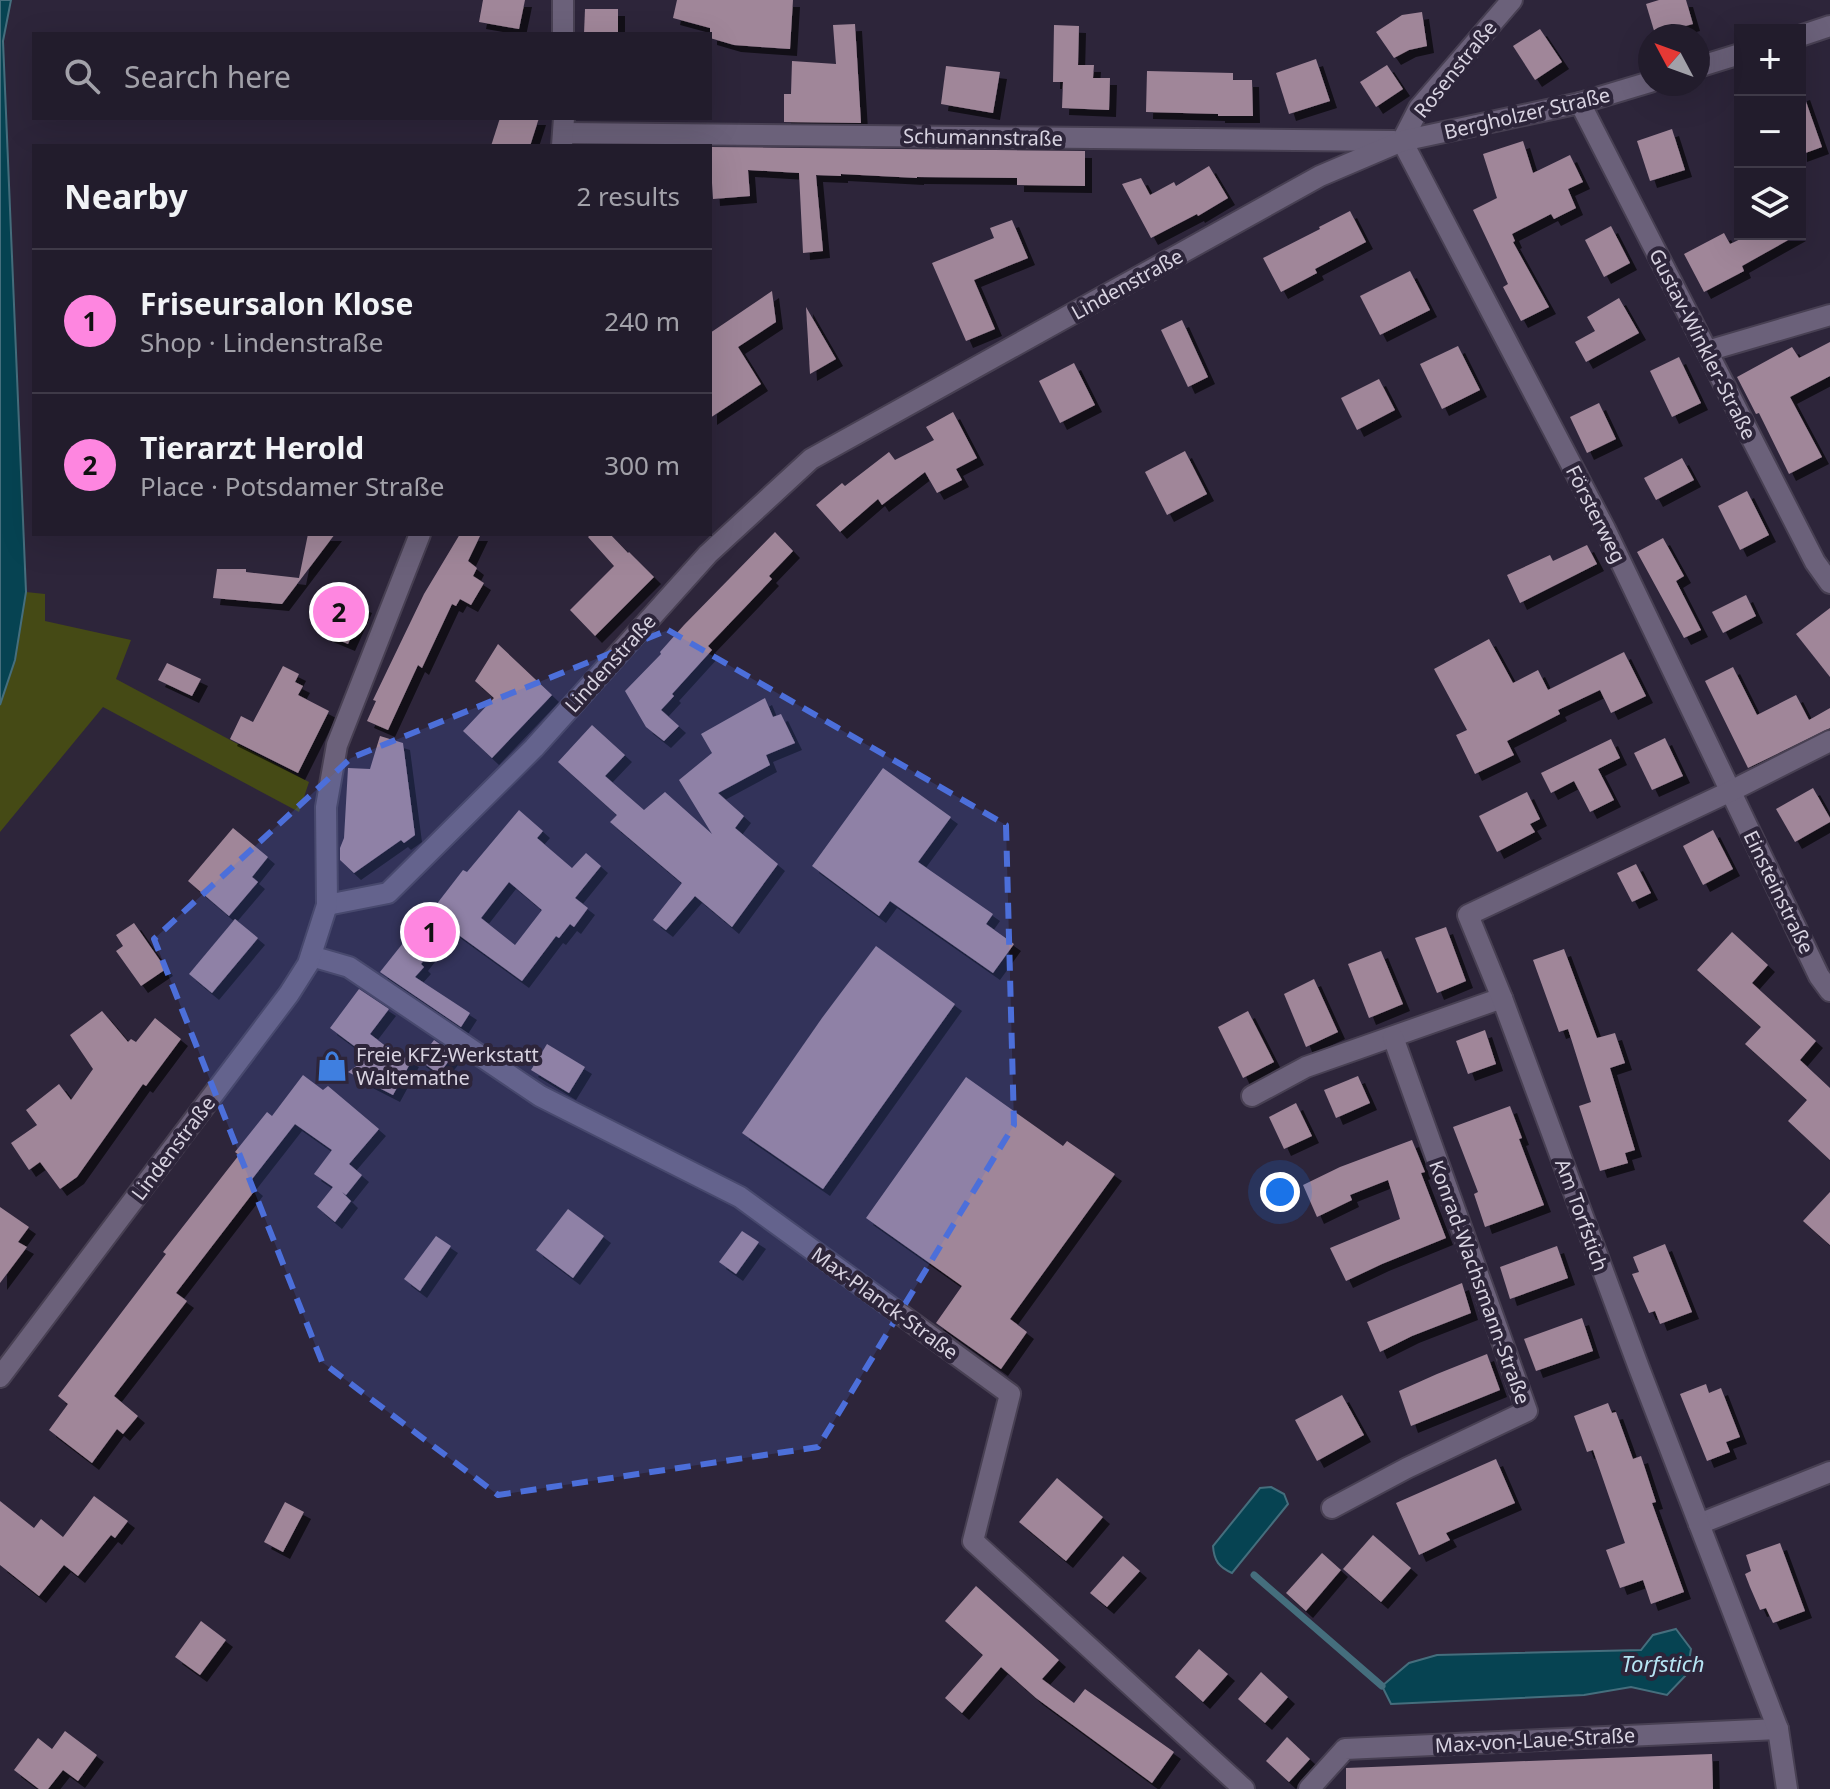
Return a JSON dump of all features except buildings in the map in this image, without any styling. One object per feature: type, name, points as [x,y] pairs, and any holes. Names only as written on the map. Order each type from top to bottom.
[{"type":"street","points":[[563,0],[563,32]]},
{"type":"street","name":"Rosenstraße","points":[[1402,141],[1419,108],[1512,0]]},
{"type":"street","points":[[1806,34],[1830,26]]},
{"type":"street","points":[[1710,63],[1734,56]]},
{"type":"street","name":"Bergholzer Straße","points":[[1402,141],[1580,103],[1638,86]]},
{"type":"street","name":"Gustav-Winkler-Straße","points":[[1580,103],[1815,562],[1830,583]]},
{"type":"street","name":"Schumannstraße","points":[[563,132],[1402,141]]},
{"type":"street","name":"Försterweg","points":[[1402,141],[1605,529],[1731,791]]},
{"type":"street","name":"Lindenstraße","points":[[0,1377],[281,1004],[308,964],[327,905],[388,893],[534,748],[708,554],[811,459],[1320,176],[1402,141]]},
{"type":"street","points":[[1707,351],[1830,315]]},
{"type":"street","points":[[327,905],[326,807],[337,745],[419,536]]},
{"type":"street","points":[[1731,791],[1830,741]]},
{"type":"street","name":"Einsteinstraße","points":[[1731,791],[1819,976],[1830,991]]},
{"type":"street","name":"Am Torfstich","points":[[1731,791],[1468,915],[1778,1729],[1787,1789]]},
{"type":"street","name":"Max-Planck-Straße","points":[[311,956],[349,967],[540,1096],[740,1197],[1010,1394],[973,1541],[1244,1789]]},
{"type":"street","points":[[1252,1096],[1306,1067],[1502,998]]},
{"type":"street","name":"Konrad-Wachsmann-Straße","points":[[1332,1508],[1407,1468],[1527,1411],[1393,1037]]},
{"type":"street","points":[[1699,1524],[1830,1472]]},
{"type":"street","name":"Max-von-Laue-Straße","points":[[1309,1789],[1345,1749],[1778,1729]]},
{"type":"highlighted area","points":[[668,630],[1006,825],[1014,1125],[818,1447],[498,1495],[322,1362],[154,939],[351,758]]},
{"type":"green space","points":[[26,592],[45,594],[45,621],[131,640],[116,679],[309,782],[299,812],[103,707],[0,832],[0,705],[15,660]]},
{"type":"water","points":[[0,0],[11,0],[3,41],[26,592],[15,660],[0,705]]},
{"type":"water","points":[[1271,1487],[1284,1494],[1288,1504],[1232,1573],[1218,1563],[1213,1546],[1260,1488]]},
{"type":"water","name":"Torfstich","points":[[1676,1629],[1691,1649],[1687,1674],[1667,1695],[1631,1687],[1584,1695],[1391,1704],[1382,1686],[1409,1663],[1437,1655],[1641,1650],[1653,1635]]},
{"type":"waterway","points":[[1254,1575],[1382,1686]]},
{"type":"place","name":"Tierarzt Herold","points":[[339,612]]},
{"type":"place","name":"Friseursalon Klose","points":[[430,932]]},
{"type":"place","name":"Freie KFZ-Werkstatt Waltemathe","points":[[332,1066]]}]
